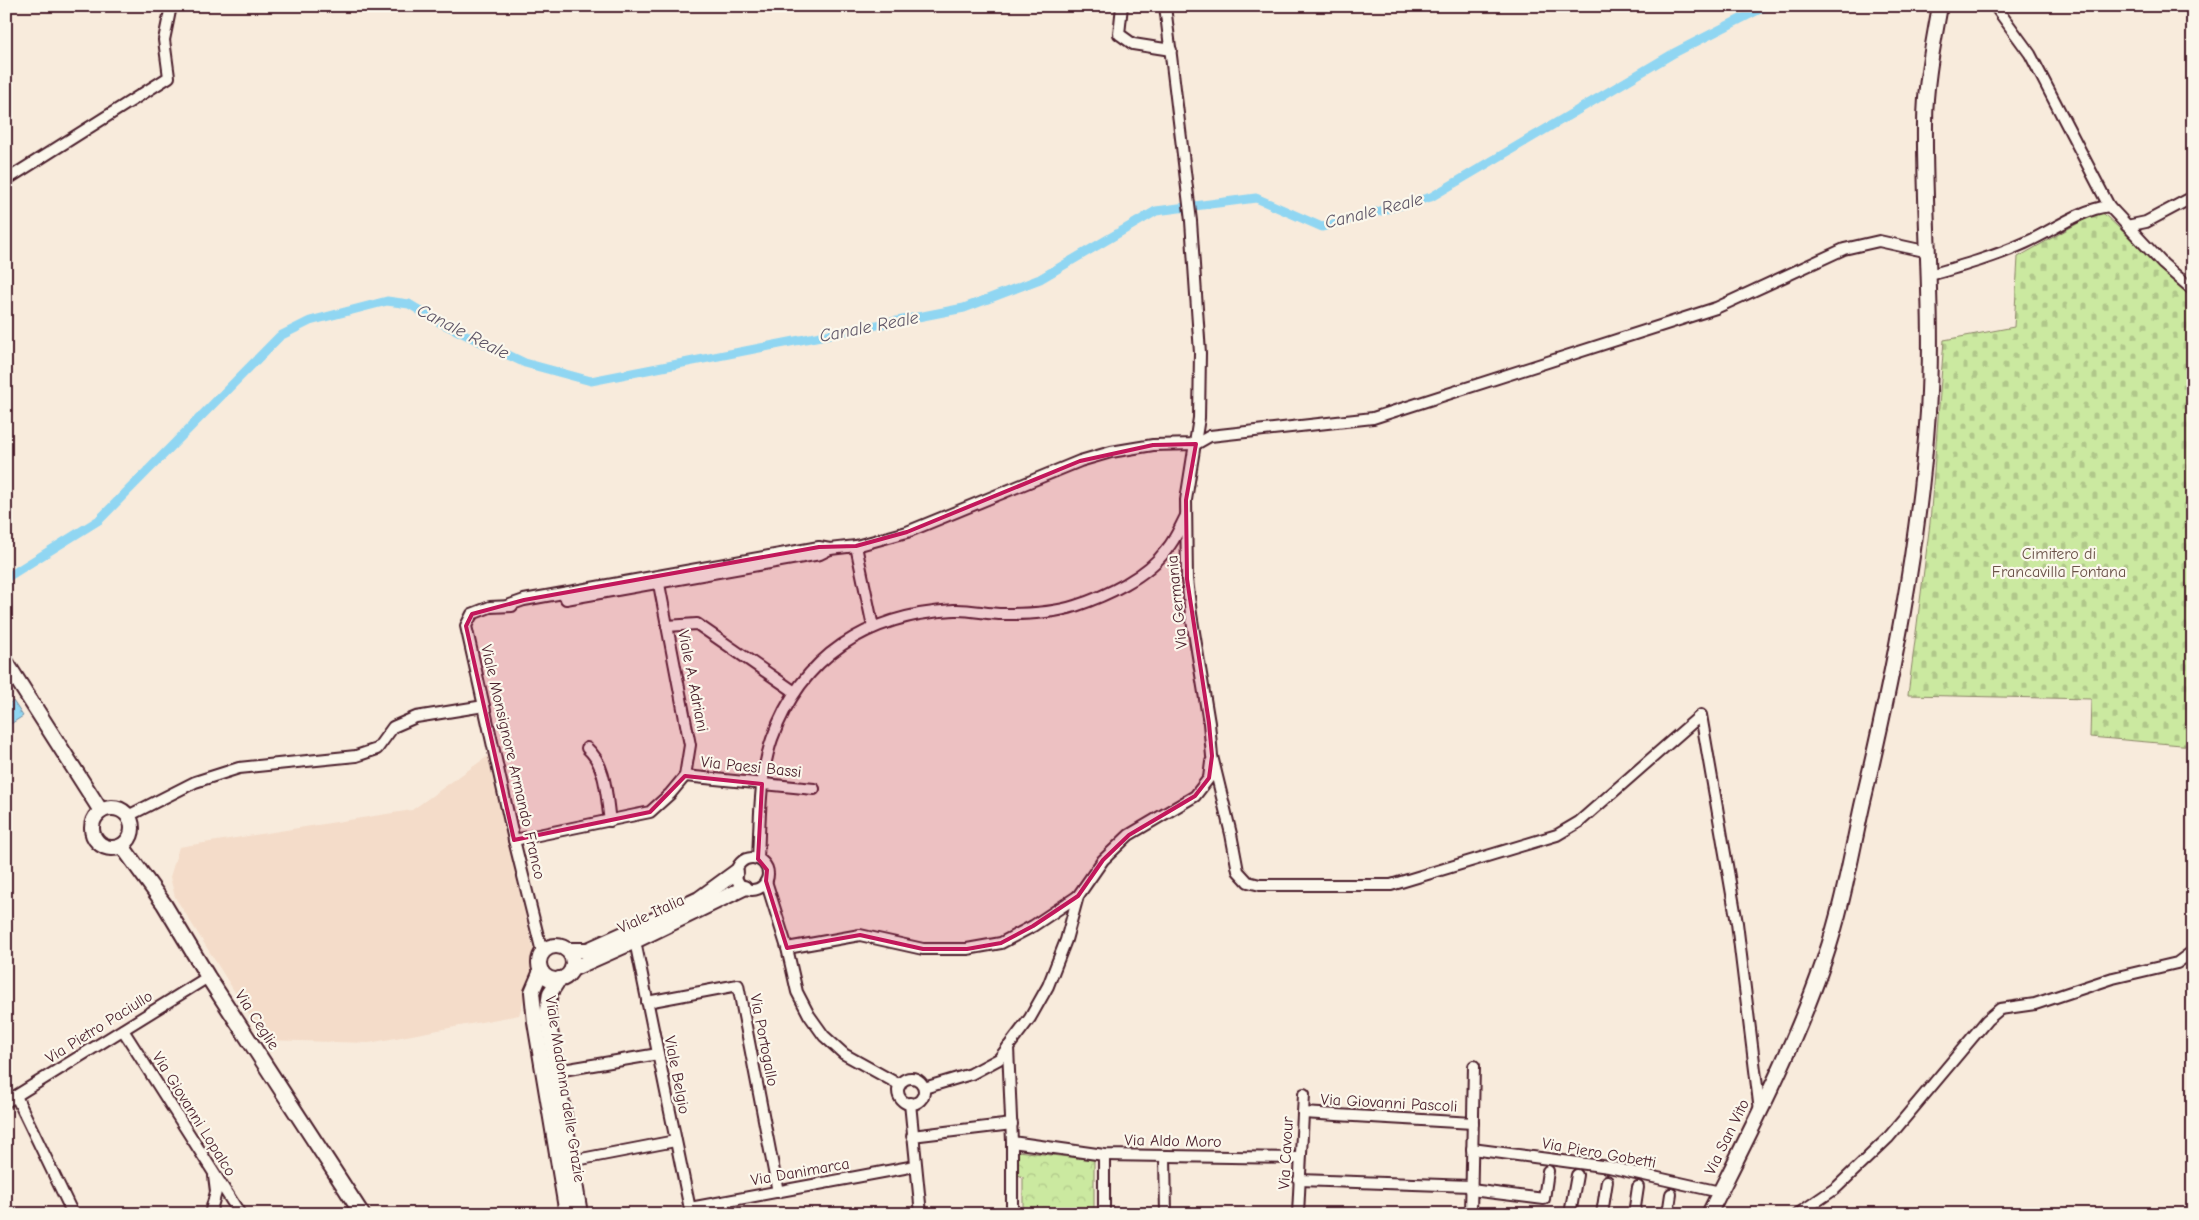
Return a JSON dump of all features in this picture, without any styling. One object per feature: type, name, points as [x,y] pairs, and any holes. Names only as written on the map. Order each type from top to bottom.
[{"type":"street","points":[[6,180],[170,77],[164,40],[171,6]]},
{"type":"street","points":[[1122,6],[1119,34],[1133,44],[1171,50]]},
{"type":"street","name":"Via Germania","points":[[1165,6],[1188,190],[1200,353],[1199,418],[1186,500],[1187,579],[1190,614],[1209,723],[1212,756]]},
{"type":"street","name":"Via San Vito","points":[[1709,1214],[1777,1077],[1826,955],[1886,703],[1906,600],[1920,502],[1928,409],[1930,275],[1925,123],[1927,85],[1940,6]]},
{"type":"street","points":[[1996,6],[2030,54],[2109,206],[2163,264],[2193,290]]},
{"type":"street","points":[[2127,226],[2146,222],[2193,197]]},
{"type":"street","points":[[1930,275],[2009,250],[2064,222],[2098,208],[2109,206]]},
{"type":"street","points":[[1196,444],[1210,436],[1373,418],[1716,308],[1844,249],[1878,241],[1929,252]]},
{"type":"street","name":"Viale Monsignore Armando Franco","points":[[507,606],[524,600],[820,547],[830,549],[856,546],[907,532],[1080,461],[1111,452],[1153,445],[1196,444]]},
{"type":"street","points":[[758,859],[762,784],[772,739],[795,692],[821,661],[854,637],[873,627],[920,613],[957,610],[1004,614],[1038,613],[1074,606],[1106,593],[1142,573],[1167,550],[1186,516]]},
{"type":"street","points":[[856,546],[873,627]]},
{"type":"street","name":"Viale Monsignore Armando Franco","points":[[542,952],[514,840],[466,626],[472,614],[490,607],[520,607],[659,584],[820,554],[830,549]]},
{"type":"street","name":"Viale A. Adriani","points":[[659,584],[690,745],[685,776]]},
{"type":"street","points":[[667,626],[697,624],[795,692]]},
{"type":"street","points":[[6,662],[101,810]]},
{"type":"street","points":[[128,816],[177,790],[239,768],[356,756],[378,750],[393,727],[416,717],[484,706]]},
{"type":"street","points":[[1212,756],[1238,871],[1248,882],[1260,885],[1391,885],[1557,835],[1579,822],[1701,715],[1737,923],[1760,1110]]},
{"type":"street","points":[[587,748],[594,755],[602,770],[610,820]]},
{"type":"street","points":[[924,1088],[971,1074],[999,1059],[1030,1018],[1048,986],[1066,940],[1078,896],[1103,860],[1129,835],[1196,796],[1209,778],[1212,756]]},
{"type":"street","points":[[514,840],[650,812],[670,794],[685,776]]},
{"type":"street","name":"Via Paesi Bassi","points":[[685,776],[814,789]]},
{"type":"street","points":[[116,808],[128,816],[132,829],[127,842],[122,846],[108,848],[96,841],[91,828],[96,815],[101,810],[116,808]]},
{"type":"street","name":"Via Ceglie","points":[[122,846],[164,904],[208,977],[362,1214]]},
{"type":"street","points":[[766,881],[755,890],[744,888],[737,880],[736,872],[738,866],[746,859],[758,859],[763,862],[767,870],[766,881],[787,948],[797,992],[809,1015],[824,1036],[844,1054],[900,1085]]},
{"type":"street","name":"Viale Italia","points":[[567,950],[588,950],[637,928],[699,899],[736,872]]},
{"type":"street","name":"Viale Italia","points":[[572,968],[635,942],[744,888]]},
{"type":"street","points":[[787,948],[860,935],[923,948],[967,949],[1001,943],[1033,926],[1078,896]]},
{"type":"street","name":"Viale Belgio","points":[[635,942],[690,1211]]},
{"type":"street","points":[[552,946],[558,946],[567,950],[572,956],[572,968],[564,977],[559,979],[547,977],[539,966],[542,952],[552,946]]},
{"type":"street","points":[[1798,1214],[1836,1188],[1888,1138],[1987,1020],[2000,1009],[2035,1004],[2113,978],[2178,963],[2193,951]]},
{"type":"street","name":"Viale Madonna delle Grazie","points":[[541,971],[532,992],[535,1022],[566,1214]]},
{"type":"street","name":"Via Pietro Paciullo","points":[[6,1102],[208,977]]},
{"type":"street","name":"Viale Madonna delle Grazie","points":[[559,979],[550,993],[547,1012],[580,1214]]},
{"type":"street","name":"Via Portogallo","points":[[647,1002],[738,985],[778,1192]]},
{"type":"street","name":"Via Giovanni Lopalco","points":[[123,1030],[240,1214]]},
{"type":"street","points":[[1008,1048],[1012,1124],[1012,1214]]},
{"type":"street","points":[[557,1072],[658,1054]]},
{"type":"street","points":[[1471,1214],[1474,1066]]},
{"type":"street","points":[[908,1078],[921,1082],[924,1088],[923,1095],[919,1101],[910,1103],[901,1099],[898,1093],[900,1085],[908,1078]]},
{"type":"street","name":"Via Cavour","points":[[1298,1214],[1304,1094]]},
{"type":"street","points":[[16,1096],[73,1214]]},
{"type":"street","points":[[910,1103],[921,1214]]},
{"type":"street","name":"Via Giovanni Pascoli","points":[[1303,1113],[1473,1123]]},
{"type":"street","points":[[912,1136],[1012,1124]]},
{"type":"street","points":[[571,1161],[675,1141]]},
{"type":"street","points":[[1012,1142],[1104,1155]]},
{"type":"street","name":"Via Piero Gobetti","points":[[1472,1148],[1609,1167],[1720,1192]]},
{"type":"street","name":"Via Aldo Moro","points":[[1104,1214],[1104,1155],[1300,1158]]},
{"type":"street","points":[[1165,1156],[1166,1214]]},
{"type":"street","name":"Via Danimarca","points":[[690,1211],[915,1166]]},
{"type":"street","points":[[1299,1180],[1471,1188],[1544,1199],[1548,1171]]},
{"type":"street","points":[[210,1214],[216,1192],[214,1174]]},
{"type":"street","points":[[1570,1214],[1577,1176]]},
{"type":"street","points":[[1602,1214],[1607,1181]]},
{"type":"street","points":[[1634,1214],[1638,1187]]},
{"type":"street","points":[[1668,1214],[1671,1194]]},
{"type":"highlighted area","points":[[1196,444],[1186,500],[1187,579],[1209,723],[1212,756],[1209,778],[1195,796],[1129,835],[1103,860],[1078,896],[1033,926],[1001,943],[967,949],[923,949],[860,935],[787,948],[766,881],[767,870],[758,859],[762,784],[685,776],[650,812],[514,840],[466,626],[472,614],[524,600],[819,547],[856,546],[907,532],[1080,461],[1153,445]]},
{"type":"shaded area","points":[[488,756],[536,961],[519,1015],[369,1043],[265,1040],[175,897],[170,877],[179,847],[412,810]]},
{"type":"green space","name":"Cimitero di Francavilla Fontana","points":[[2098,212],[2104,214],[2193,297],[2193,746],[2090,737],[2091,699],[1908,695],[1930,523],[1944,340],[2014,327],[2018,257]]},
{"type":"green space","points":[[1017,1151],[1094,1160],[1094,1214],[1023,1214],[1023,1177],[1018,1175]]},
{"type":"water","points":[[13,701],[23,716],[6,727],[6,705]]},
{"type":"waterway","name":"Canale Reale","points":[[6,578],[99,520],[280,336],[310,321],[387,301],[409,304],[439,322],[525,363],[591,381],[964,308],[1040,279],[1156,211],[1256,198],[1322,227],[1431,197],[1674,53],[1766,6]]}]
